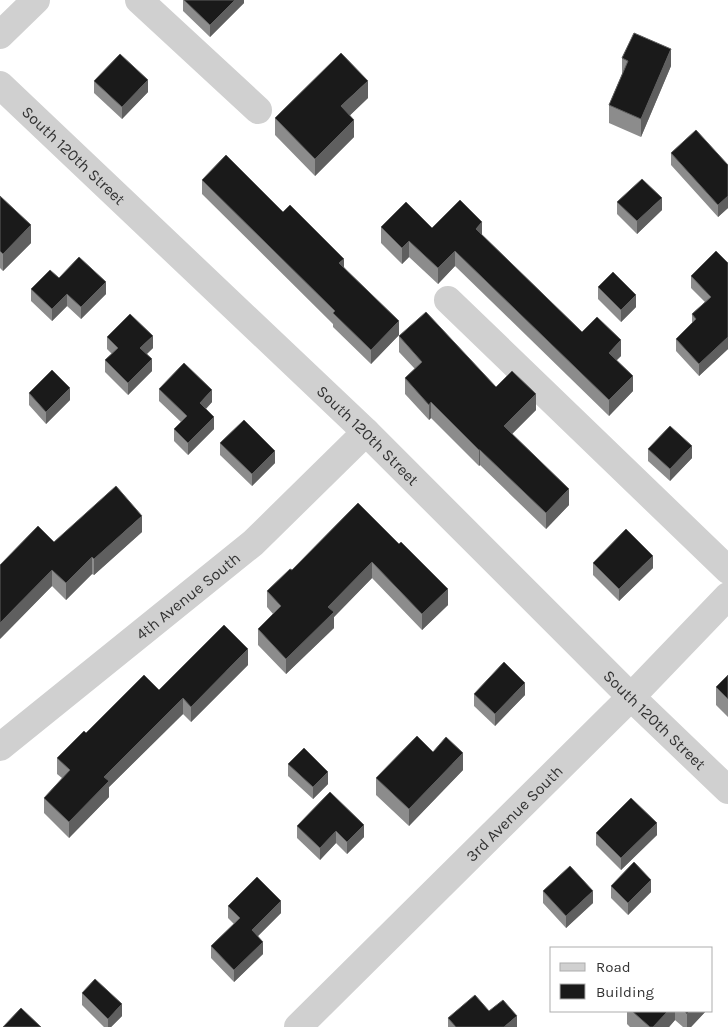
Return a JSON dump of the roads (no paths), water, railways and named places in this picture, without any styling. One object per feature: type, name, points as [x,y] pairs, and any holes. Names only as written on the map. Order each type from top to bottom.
[{"type":"street","points":[[0,35],[36,0]]},
{"type":"street","points":[[140,0],[258,110]]},
{"type":"street","name":"South 120th Street","points":[[0,86],[366,432],[631,697],[728,790]]},
{"type":"street","points":[[448,300],[728,570]]},
{"type":"street","name":"4th Avenue South","points":[[0,747],[253,543],[366,432]]},
{"type":"street","name":"3rd Avenue South","points":[[298,1027],[631,697],[728,596]]}]
